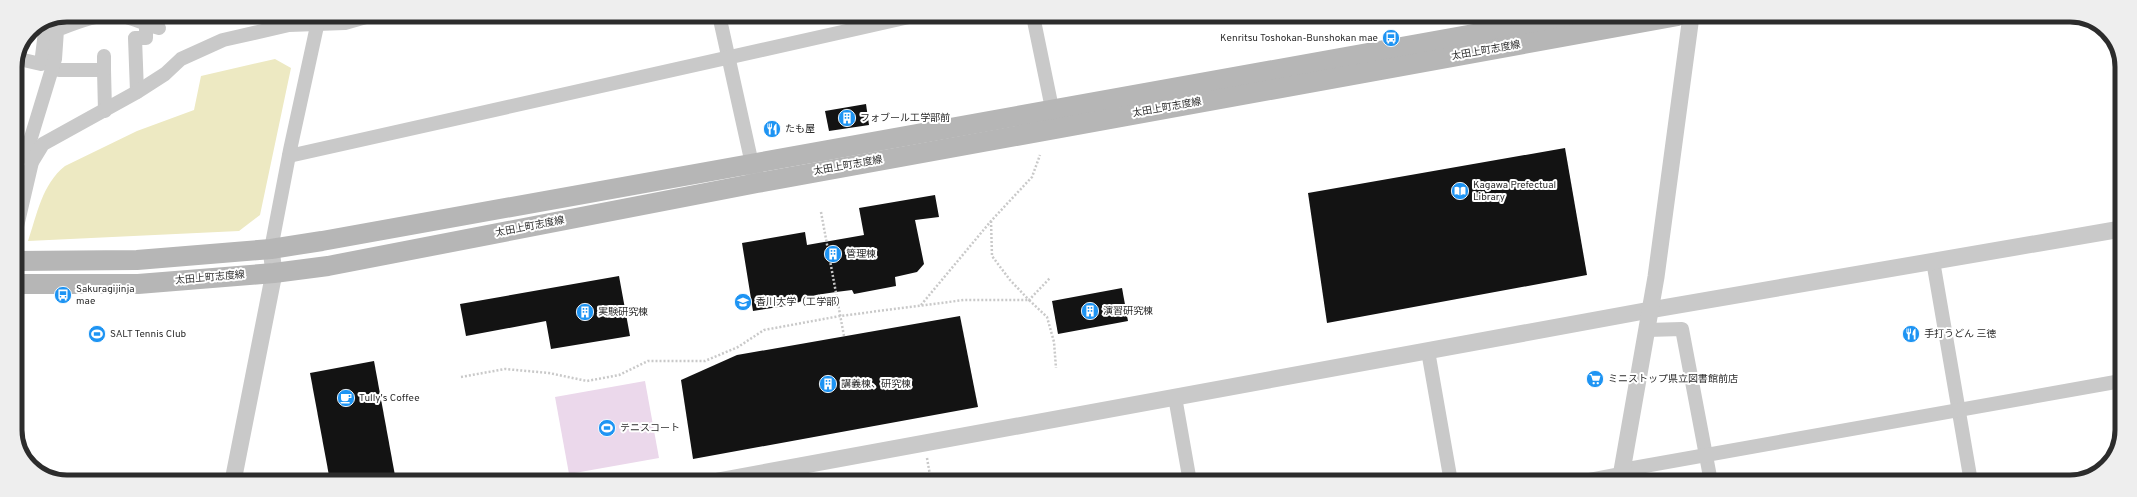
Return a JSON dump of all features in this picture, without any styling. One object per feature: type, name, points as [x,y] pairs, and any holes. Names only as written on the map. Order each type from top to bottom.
[{"type":"main road","name":"太田上町志度線","points":[[22,261],[137,260],[271,249],[322,241],[1540,22]]},
{"type":"main road","name":"太田上町志度線","points":[[22,284],[138,284],[274,273],[328,266],[757,183],[1645,22]]},
{"type":"street","points":[[32,162],[26,154],[55,59],[57,30],[77,22]]},
{"type":"street","points":[[136,92],[135,38],[146,38],[153,26],[141,22]]},
{"type":"street","points":[[22,206],[32,162],[43,144],[59,134],[105,111],[165,74],[181,58],[216,43],[289,25],[317,26],[348,22]]},
{"type":"street","points":[[720,22],[757,183]]},
{"type":"street","points":[[289,156],[887,22]]},
{"type":"street","points":[[1034,22],[1056,128]]},
{"type":"street","points":[[1690,22],[1647,330],[1621,475],[1707,455],[2115,382]]},
{"type":"street","points":[[234,475],[274,273],[271,249],[317,26]]},
{"type":"street","points":[[23,60],[41,64],[46,28]]},
{"type":"street","points":[[104,56],[105,111]]},
{"type":"street","points":[[59,70],[104,70]]},
{"type":"street","points":[[751,475],[1650,310],[2115,230]]},
{"type":"street","points":[[1933,261],[1970,475]]},
{"type":"street","points":[[1647,330],[1682,329],[1711,475]]},
{"type":"street","points":[[1428,351],[1450,475]]},
{"type":"street","points":[[1175,397],[1189,475]]},
{"type":"path","points":[[921,306],[991,221],[1032,177],[1040,155]]},
{"type":"path","points":[[821,212],[844,336]]},
{"type":"path","points":[[991,221],[992,256],[1010,280],[1047,317],[1054,342],[1056,368]]},
{"type":"path","points":[[461,377],[505,369],[549,373],[587,381],[619,375],[648,361],[705,361],[738,347],[764,330],[840,316],[964,300],[1030,300],[1050,278]]},
{"type":"path","points":[[925,443],[930,475]]},
{"type":"shaded area","points":[[275,59],[291,68],[260,215],[239,231],[28,241],[41,200],[57,173],[65,166],[137,131],[194,110],[201,76]]},
{"type":"shaded area","name":"テニスコート","points":[[645,381],[659,458],[569,474],[555,397]]},
{"type":"building","name":"フォブール工学部前","points":[[866,104],[869,125],[829,131],[825,111]]},
{"type":"building","points":[[1565,148],[1587,275],[1327,323],[1308,193]]},
{"type":"building","name":"管理棟","points":[[935,195],[939,217],[915,220],[924,264],[917,272],[895,277],[896,286],[854,294],[852,290],[816,295],[792,305],[753,311],[742,243],[805,232],[807,245],[864,235],[859,208]]},
{"type":"building","name":"実験研究棟","points":[[619,276],[630,336],[551,349],[546,321],[466,336],[460,304]]},
{"type":"building","name":"演習研究棟","points":[[1122,288],[1128,321],[1058,334],[1052,301]]},
{"type":"building","name":"講義棟、研究棟","points":[[960,316],[978,407],[693,459],[681,380],[737,355]]},
{"type":"building","points":[[374,361],[395,475],[329,475],[310,373]]},
{"type":"place","name":"Kenritsu Toshokan-Bunshokan mae","points":[[1391,38]]},
{"type":"place","name":"フォブール工学部前","points":[[847,118]]},
{"type":"place","name":"たも屋","points":[[772,129]]},
{"type":"place","name":"Kagawa Prefectual Library","points":[[1460,191]]},
{"type":"place","name":"管理棟","points":[[833,254]]},
{"type":"place","name":"Sakuragijinja mae","points":[[63,295]]},
{"type":"place","name":"香川大学（工学部）","points":[[743,302]]},
{"type":"place","name":"演習研究棟","points":[[1090,311]]},
{"type":"place","name":"実験研究棟","points":[[585,312]]},
{"type":"place","name":"SALT Tennis Club","points":[[97,334]]},
{"type":"place","name":"手打うどん 三徳","points":[[1911,334]]},
{"type":"place","name":"ミニストップ県立図書館前店","points":[[1595,379]]},
{"type":"place","name":"講義棟、研究棟","points":[[828,384]]},
{"type":"place","name":"Tully's Coffee","points":[[346,398]]},
{"type":"place","name":"テニスコート","points":[[607,428]]}]
